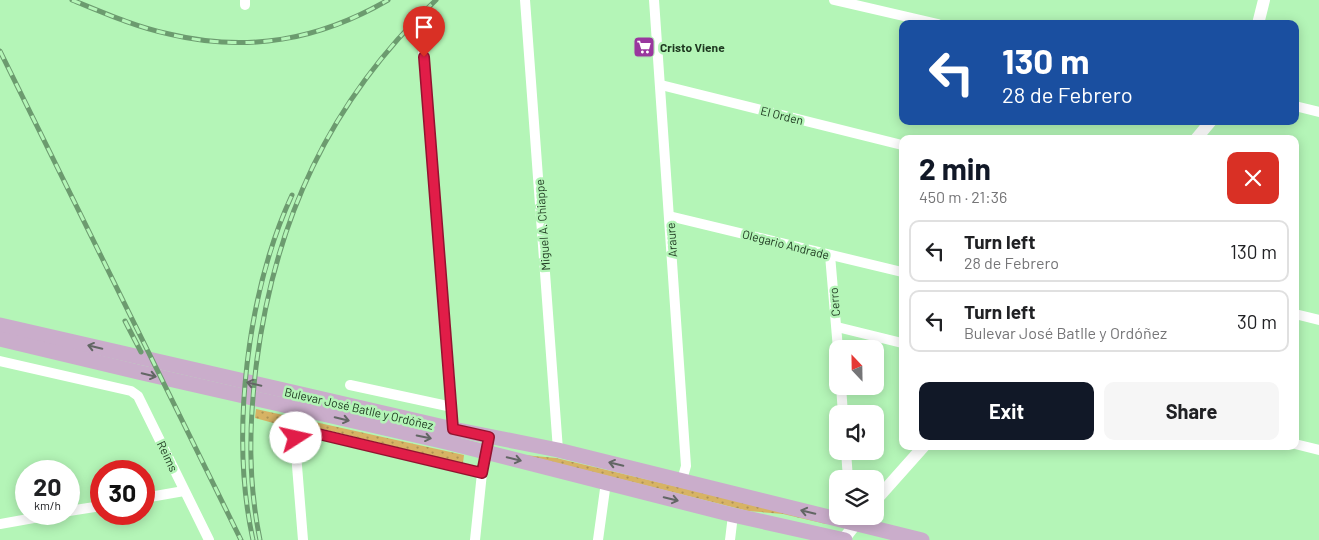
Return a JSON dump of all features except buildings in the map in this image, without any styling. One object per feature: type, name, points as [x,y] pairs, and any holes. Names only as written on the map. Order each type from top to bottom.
[{"type":"main road","name":"Bulevar José Batlle y Ordóñez","points":[[0,325],[451,436]]},
{"type":"main road","name":"Bulevar José Batlle y Ordóñez","points":[[0,339],[138,372],[487,444],[606,482],[733,515],[843,540]]},
{"type":"main road","name":"Bulevar José Batlle y Ordóñez","points":[[487,444],[558,450],[829,513]]},
{"type":"main road","name":"Bulevar José Batlle y Ordóñez","points":[[874,525],[922,540]]},
{"type":"street","name":"Miguel A. Chiappe","points":[[525,0],[558,450]]},
{"type":"street","name":"Araure","points":[[654,0],[686,466],[682,480]]},
{"type":"street","points":[[834,0],[921,20]]},
{"type":"street","points":[[1259,20],[1264,0]]},
{"type":"street","points":[[422,38],[452,407],[451,436]]},
{"type":"street","name":"El Orden","points":[[661,85],[899,144]]},
{"type":"street","points":[[1299,107],[1319,112]]},
{"type":"street","points":[[1199,135],[1208,125]]},
{"type":"street","name":"Olegario Andrade","points":[[670,216],[899,271]]},
{"type":"street","name":"Cerro","points":[[830,255],[837,340]]},
{"type":"street","points":[[1299,315],[1319,320]]},
{"type":"street","points":[[836,327],[899,343]]},
{"type":"street","name":"Reims","points":[[0,361],[131,391],[138,396],[209,540]]},
{"type":"street","name":"Bulevar José Batlle y Ordóñez","points":[[350,385],[452,407]]},
{"type":"street","points":[[303,540],[295,441],[299,435],[310,432],[482,473]]},
{"type":"street","points":[[476,540],[482,473],[487,444]]},
{"type":"street","points":[[1299,445],[1319,450]]},
{"type":"street","points":[[884,491],[920,450]]},
{"type":"street","points":[[598,540],[606,482]]},
{"type":"street","points":[[155,496],[184,490]]},
{"type":"street","points":[[730,540],[733,515]]},
{"type":"street","points":[[0,524],[15,521]]},
{"type":"street","points":[[843,540],[854,525]]},
{"type":"shaded area","points":[[256,409],[464,455],[463,463],[310,428],[299,430],[255,418]]},
{"type":"shaded area","points":[[524,455],[556,458],[826,522],[826,524],[783,514],[748,511]]},
{"type":"railway","points":[[72,0],[144,28],[198,40],[227,42],[255,42],[309,33],[336,25],[388,0]]},
{"type":"railway","points":[[260,540],[253,496],[251,454],[252,411],[256,367],[265,314],[277,263],[293,214],[313,167],[337,122],[365,80],[398,39],[436,0]]},
{"type":"railway","points":[[0,51],[241,540]]},
{"type":"railway","points":[[253,540],[246,499],[243,455],[243,410],[247,364],[254,319],[264,275],[276,233],[292,195]]},
{"type":"railway","points":[[125,321],[141,352]]},
{"type":"place","name":"Cristo Viene","points":[[644,47]]},
{"type":"route","points":[[296,438],[303,433],[310,432],[326,435],[482,473],[489,437],[453,429],[424,57]]}]
